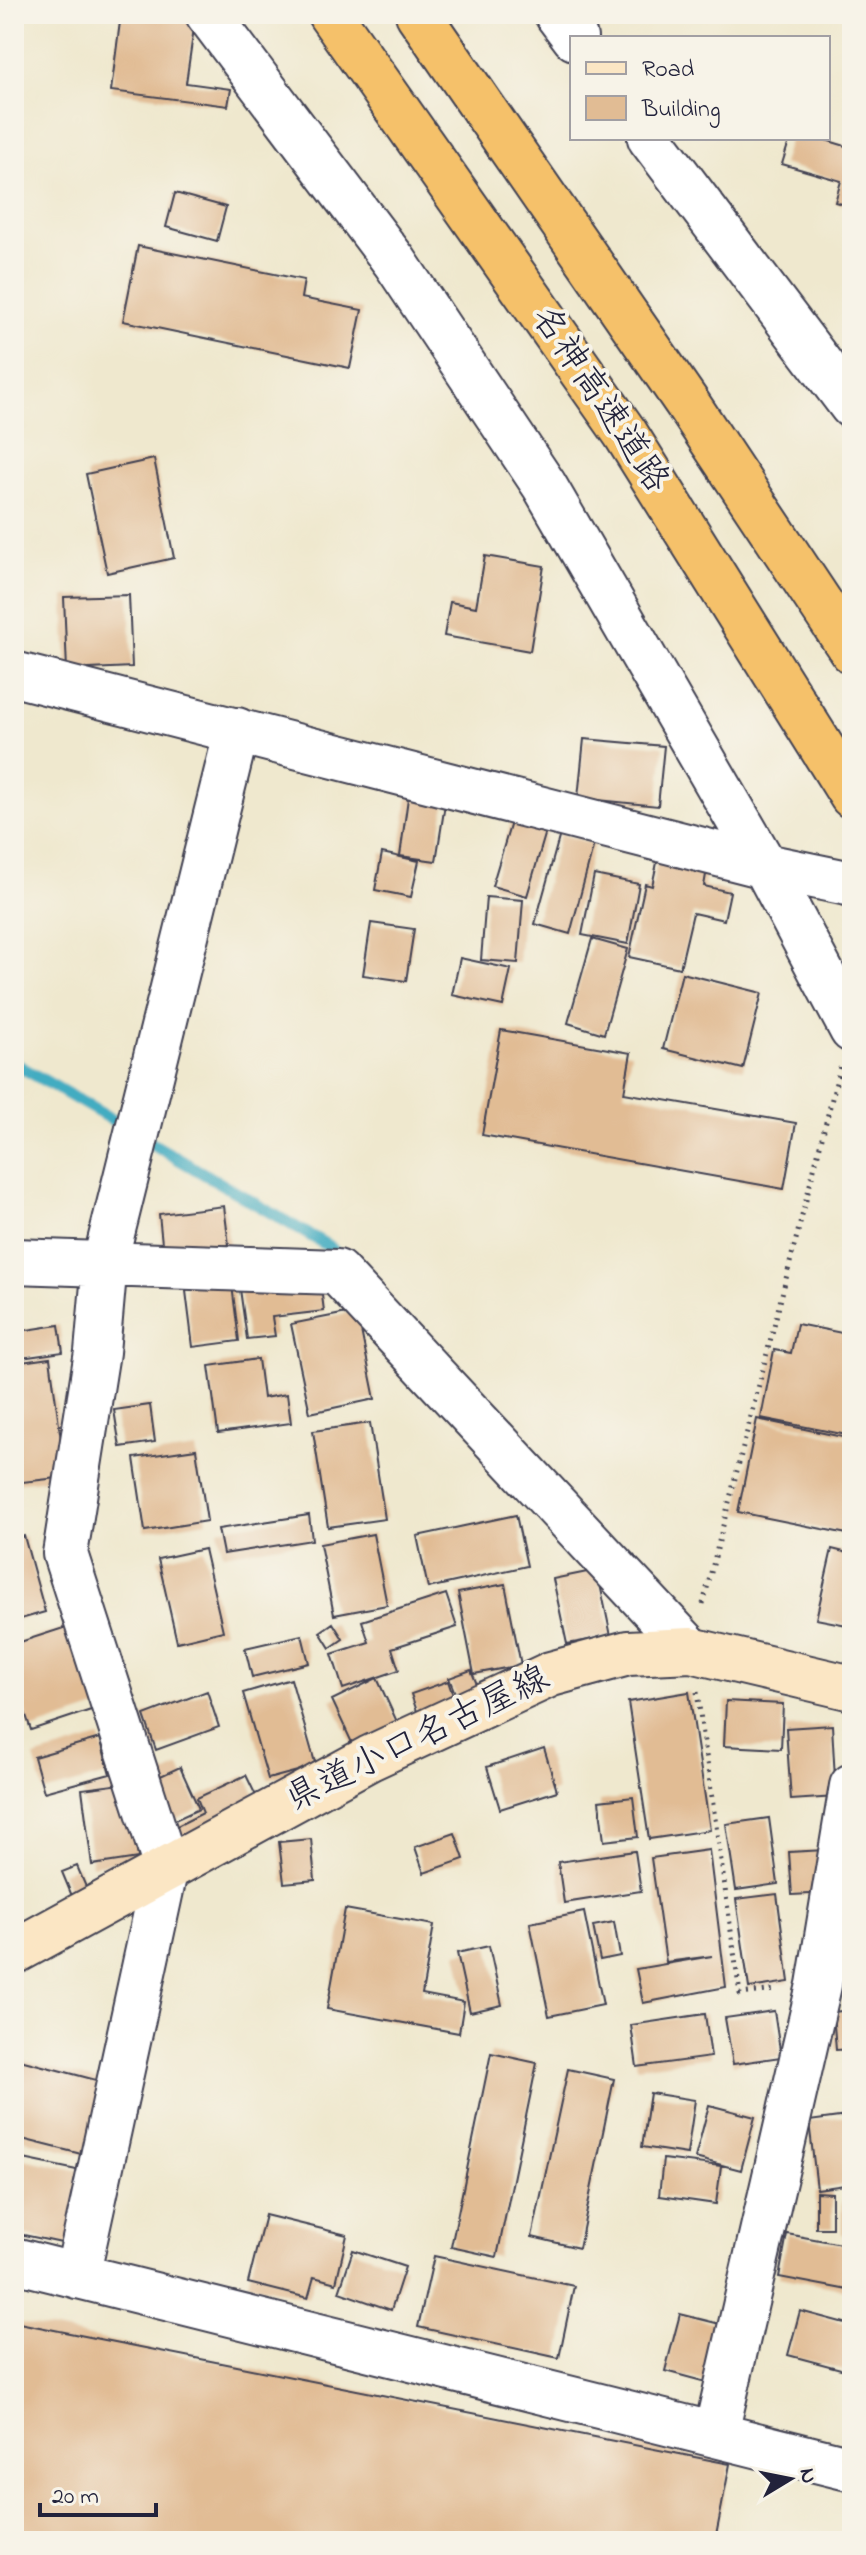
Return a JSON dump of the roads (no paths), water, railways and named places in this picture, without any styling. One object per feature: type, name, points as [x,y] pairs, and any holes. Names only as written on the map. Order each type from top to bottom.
[{"type":"highway","name":"名神高速道路","points":[[330,14],[625,433],[852,796]]},
{"type":"highway","name":"名神高速道路","points":[[418,14],[687,403],[852,651]]},
{"type":"main road","name":"県道小口名古屋線","points":[[14,1952],[370,1758],[551,1674],[628,1653],[691,1650],[852,1688]]},
{"type":"street","points":[[208,14],[395,262],[544,485],[765,866],[851,1029]]},
{"type":"street","points":[[557,14],[574,36]]},
{"type":"street","points":[[652,140],[852,406]]},
{"type":"street","points":[[14,674],[765,866],[852,884]]},
{"type":"street","points":[[77,2276],[166,1867],[65,1554],[97,1352],[105,1262],[237,730]]},
{"type":"street","points":[[14,1261],[337,1272],[691,1650]]},
{"type":"street","points":[[716,2433],[819,1985],[852,1786]]},
{"type":"street","points":[[14,2260],[852,2469]]},
{"type":"waterway","points":[[14,1063],[128,1129]]},
{"type":"waterway","points":[[144,1139],[330,1247],[343,1261]]}]
